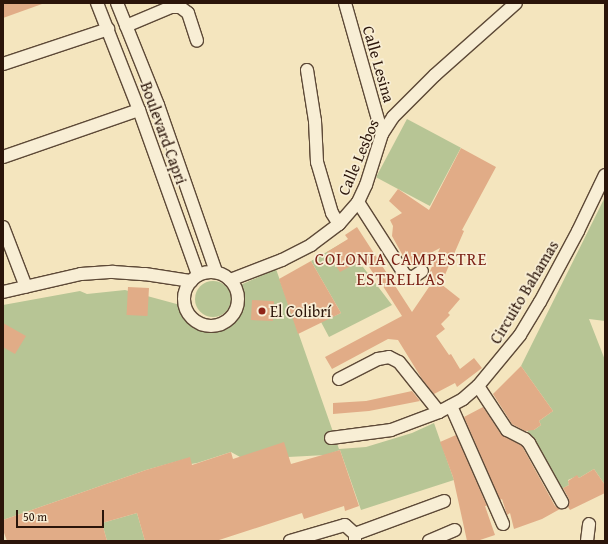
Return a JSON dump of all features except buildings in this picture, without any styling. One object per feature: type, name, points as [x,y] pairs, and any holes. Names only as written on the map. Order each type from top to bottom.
[{"type":"street","name":"Boulevard Capri","points":[[97,3],[139,110],[194,278]]},
{"type":"street","name":"Boulevard Capri","points":[[117,3],[158,106],[216,272]]},
{"type":"street","name":"Calle Lesina","points":[[345,3],[382,134]]},
{"type":"street","name":"Calle Lesbos","points":[[230,280],[282,260],[311,246],[339,224],[358,202],[366,186],[382,134],[393,117],[406,102],[516,3]]},
{"type":"street","points":[[126,26],[171,7],[180,6],[188,13],[197,40]]},
{"type":"street","points":[[3,64],[108,30]]},
{"type":"street","points":[[307,70],[315,121],[317,162],[332,213],[339,224]]},
{"type":"street","points":[[3,157],[139,110]]},
{"type":"street","name":"Circuito Bahamas","points":[[332,438],[391,430],[451,406],[463,399],[478,386],[520,334],[540,302],[575,237],[605,174]]},
{"type":"street","points":[[358,202],[406,275],[412,278],[422,271]]},
{"type":"street","points":[[3,227],[26,287]]},
{"type":"street","points":[[3,292],[81,274],[145,274],[194,278],[206,272],[216,272],[230,280],[235,287],[238,296],[234,313],[228,319],[220,324],[212,326],[195,320],[185,306],[185,293],[194,278]]},
{"type":"street","points":[[339,379],[378,359],[389,357],[399,362],[439,412]]},
{"type":"street","points":[[478,386],[507,430],[525,438],[529,443],[562,502]]},
{"type":"street","points":[[451,406],[502,524]]},
{"type":"street","points":[[290,541],[345,525],[355,538],[444,501]]},
{"type":"street","points":[[587,541],[589,524]]},
{"type":"street","points":[[429,541],[455,530]]},
{"type":"green space","points":[[407,119],[461,148],[430,206],[376,177]]},
{"type":"green space","points":[[605,197],[605,321],[589,319],[605,360],[605,485],[594,469],[579,478],[577,476],[568,480],[569,485],[558,491],[527,430],[534,430],[541,425],[539,421],[553,411],[521,366]]},
{"type":"green space","points":[[344,242],[392,305],[329,337],[321,322],[341,313],[311,261]]},
{"type":"green space","points":[[276,269],[339,449],[366,447],[412,433],[434,423],[454,480],[361,510],[340,450],[326,455],[288,457],[240,457],[231,452],[197,463],[191,464],[189,458],[146,470],[3,520],[3,305],[80,291],[87,294],[125,290],[184,306],[194,321],[203,325],[211,326],[228,320],[234,313],[238,296],[236,287]]},
{"type":"green space","points":[[217,281],[226,286],[230,292],[230,306],[226,312],[217,317],[209,317],[200,312],[196,306],[195,295],[200,286],[206,282]]},
{"type":"green space","points":[[137,513],[145,541],[107,541],[102,523]]},
{"type":"place","name":"El Colibrí","points":[[262,311]]},
{"type":"district","name":"COLONIA CAMPESTRE ESTRELLAS","points":[[401,269]]}]
